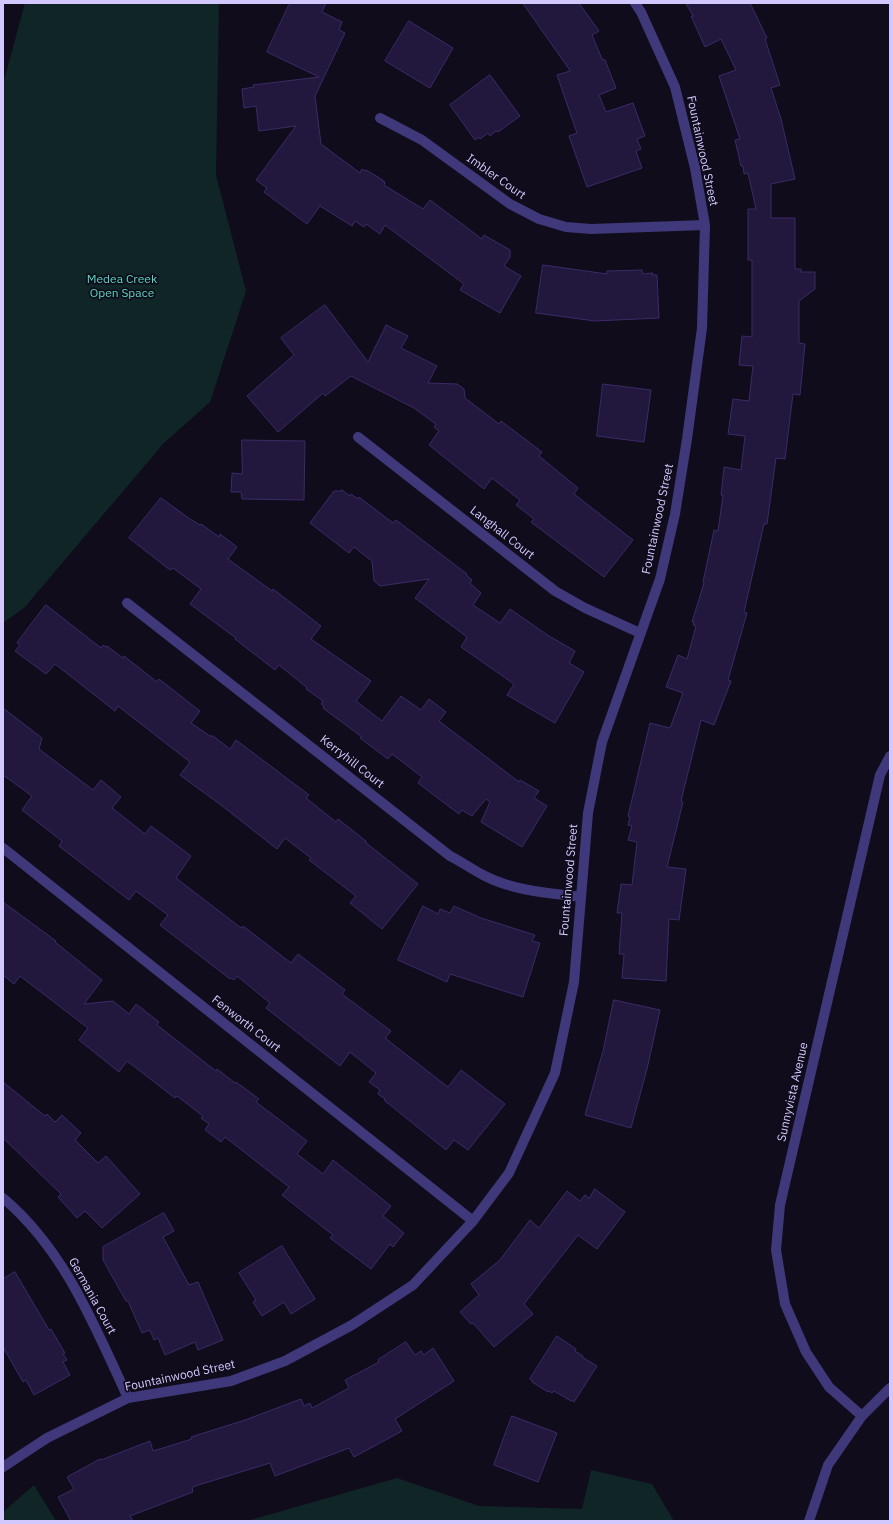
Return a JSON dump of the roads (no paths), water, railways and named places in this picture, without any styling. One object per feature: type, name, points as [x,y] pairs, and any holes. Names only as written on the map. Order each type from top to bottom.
[{"type":"street","name":"Fountainwood Street","points":[[3,1467],[47,1438],[128,1398],[231,1381],[285,1361],[352,1325],[413,1285],[473,1221],[509,1173],[555,1073],[574,982],[588,813],[602,742],[660,579],[675,514],[702,328],[705,225],[695,168],[675,87],[641,12],[635,3]]},
{"type":"street","name":"Imbler Court","points":[[380,118],[422,140],[510,204],[539,219],[566,227],[591,229],[705,225]]},
{"type":"street","name":"Langhall Court","points":[[358,437],[555,591],[585,608],[640,633]]},
{"type":"street","name":"Kerryhill Court","points":[[127,603],[450,856],[485,876],[510,886],[546,893],[581,897]]},
{"type":"street","name":"Sunnyvista Avenue","points":[[862,1416],[829,1387],[806,1352],[785,1304],[776,1250],[780,1205],[880,775],[890,756]]},
{"type":"street","name":"Fenworth Court","points":[[3,848],[473,1221]]},
{"type":"street","name":"Germania Court","points":[[3,1198],[21,1213],[63,1266],[91,1315],[128,1398]]},
{"type":"street","points":[[809,1521],[828,1465],[862,1416],[890,1388]]},
{"type":"park label","name":"Medea Creek Open Space","points":[[122,287]]}]
